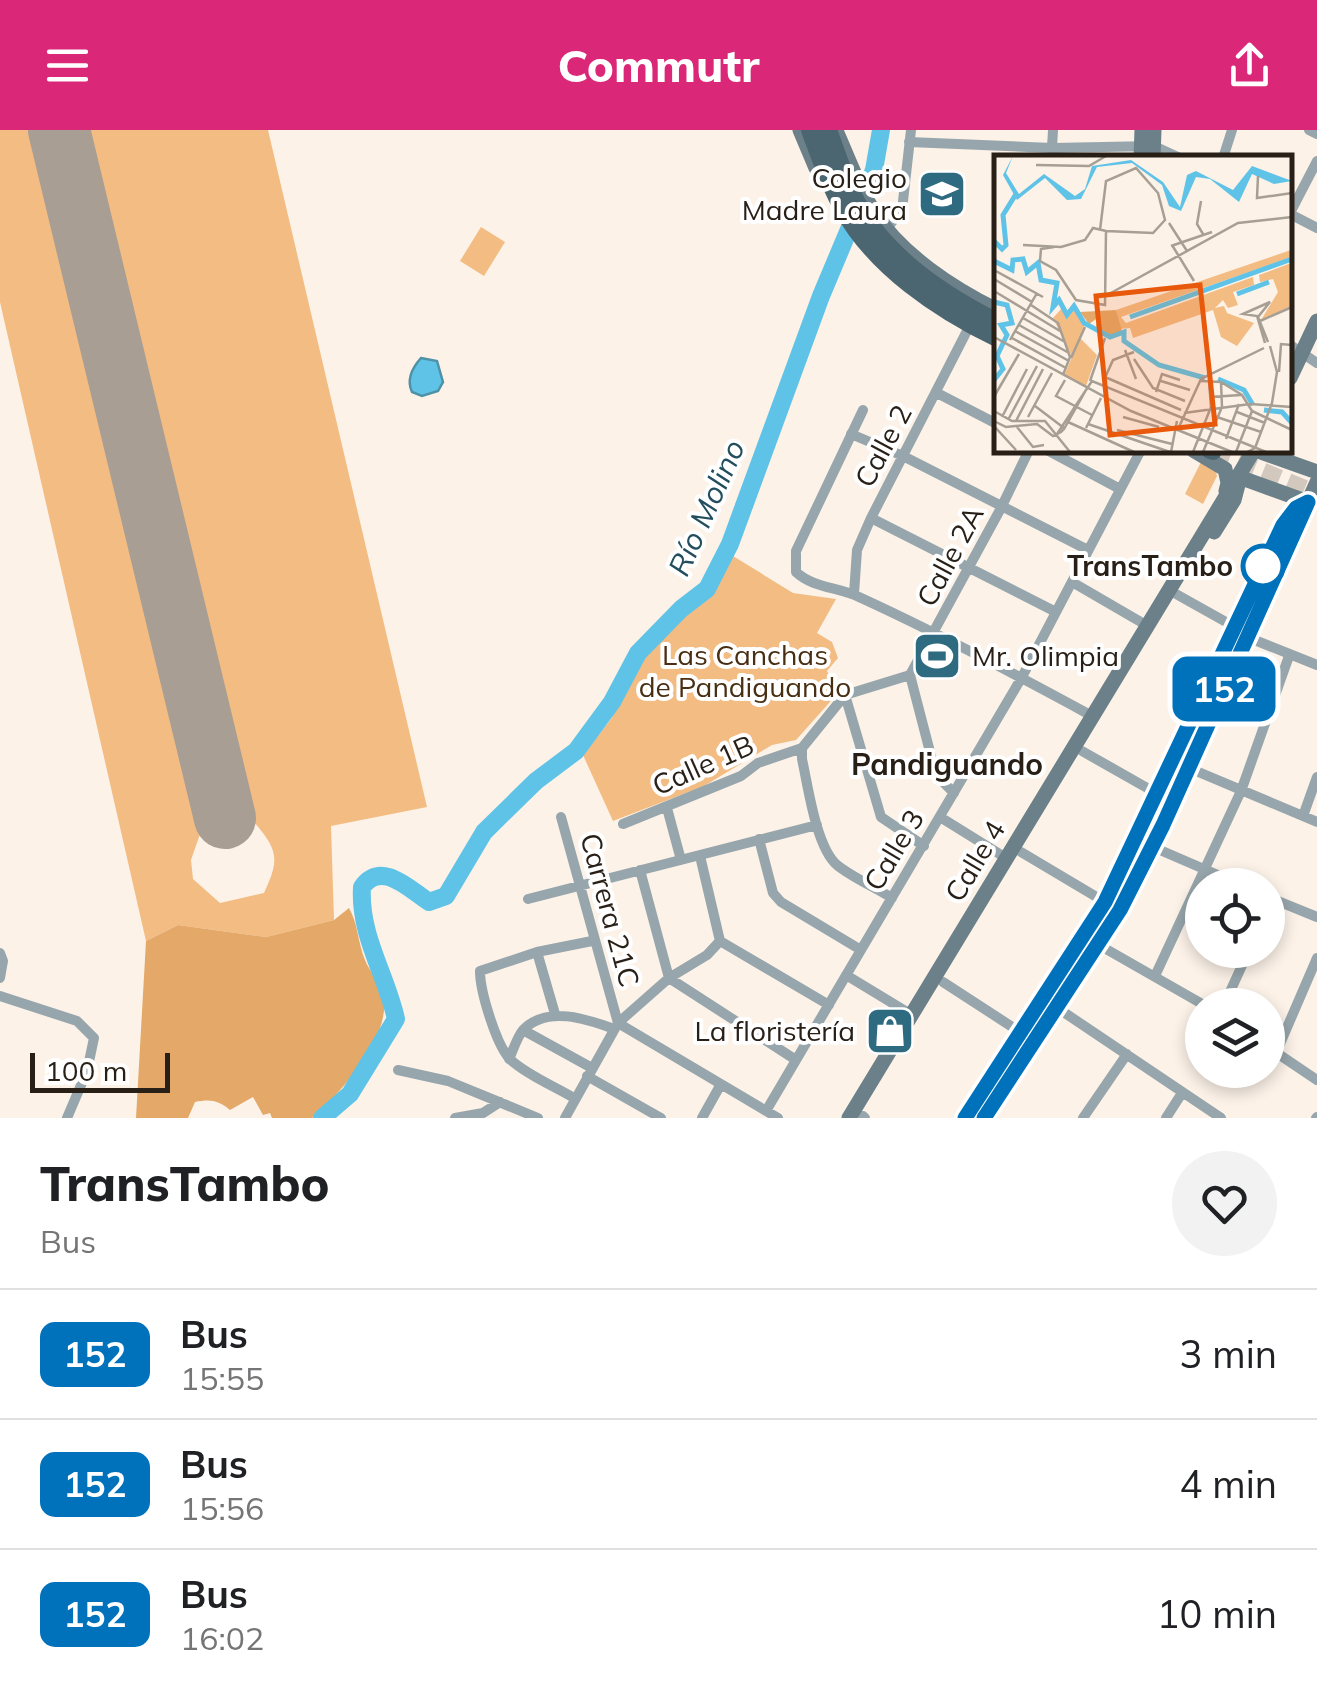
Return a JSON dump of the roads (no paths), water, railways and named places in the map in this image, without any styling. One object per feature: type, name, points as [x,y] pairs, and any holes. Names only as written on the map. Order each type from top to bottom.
[{"type":"main road","points":[[800,130],[828,198],[853,199]]},
{"type":"main road","points":[[810,130],[853,199],[903,260],[994,320]]},
{"type":"main road","points":[[828,130],[853,199],[872,225],[892,269],[994,339]]},
{"type":"main road","points":[[836,130],[853,199]]},
{"type":"main road","points":[[1142,130],[1148,148]]},
{"type":"main road","points":[[872,225],[976,300],[994,309]]},
{"type":"main road","points":[[1296,349],[1317,321]]},
{"type":"main road","name":"Calle 4","points":[[860,1118],[943,982],[1092,716],[1254,452]]},
{"type":"main road","points":[[1261,452],[1317,472]]},
{"type":"main road","points":[[1216,453],[1227,474],[1225,494]]},
{"type":"main road","points":[[1239,477],[1312,503]]},
{"type":"main road","name":"Calle 4","points":[[1042,808],[1082,751],[1234,500],[1239,477]]},
{"type":"main road","points":[[1312,503],[1317,482]]},
{"type":"main road","points":[[981,1118],[1099,945],[1153,847],[1189,768],[1283,525],[1296,508],[1312,503]]},
{"type":"main road","points":[[965,1118],[1105,902],[1156,793],[1241,632]]},
{"type":"main road","points":[[1137,834],[1173,803]]},
{"type":"main road","name":"Calle 4","points":[[860,1118],[881,1066],[1014,855]]},
{"type":"main road","points":[[878,1091],[881,1066]]},
{"type":"main road","points":[[981,1118],[982,1091]]},
{"type":"street","points":[[1052,148],[1053,130]]},
{"type":"street","points":[[1224,155],[1232,130]]},
{"type":"street","points":[[1309,130],[1317,134]]},
{"type":"street","points":[[872,225],[902,210],[910,136],[1052,148],[1148,148]]},
{"type":"street","points":[[1292,210],[1317,162]]},
{"type":"street","points":[[1292,215],[1317,228]]},
{"type":"street","name":"Calle 2","points":[[854,594],[857,550],[870,518],[970,325]]},
{"type":"street","points":[[1296,349],[1317,363]]},
{"type":"street","points":[[936,393],[994,422]]},
{"type":"street","points":[[863,410],[796,551],[794,566],[802,577],[854,594],[1092,716]]},
{"type":"street","points":[[851,434],[1088,550]]},
{"type":"street","name":"Calle 2A","points":[[910,674],[970,569],[1028,452]]},
{"type":"street","points":[[1051,452],[1120,489]]},
{"type":"street","name":"Calle 3","points":[[766,1111],[1022,678],[1139,452]]},
{"type":"street","points":[[870,518],[1056,612]]},
{"type":"street","points":[[1072,582],[1146,625]]},
{"type":"street","points":[[1176,594],[1241,632],[1317,665]]},
{"type":"street","points":[[1208,868],[1241,791],[1289,656]]},
{"type":"street","points":[[892,898],[838,866],[830,857],[817,825],[802,748],[845,695],[910,674],[936,775],[954,793]]},
{"type":"street","points":[[845,695],[881,817],[924,846]]},
{"type":"street","name":"Calle 1B","points":[[623,824],[741,776],[758,763],[802,748]]},
{"type":"street","points":[[1082,751],[1156,793]]},
{"type":"street","points":[[1189,768],[1317,822]]},
{"type":"street","points":[[1303,816],[1317,777]]},
{"type":"street","points":[[667,808],[681,860]]},
{"type":"street","name":"Carrera 21C","points":[[560,816],[616,1026],[778,1118]]},
{"type":"street","points":[[940,817],[1105,902]]},
{"type":"street","points":[[528,899],[817,825]]},
{"type":"street","points":[[759,839],[773,893],[861,950]]},
{"type":"street","points":[[1153,847],[1202,868]]},
{"type":"street","points":[[700,856],[720,940],[829,1005]]},
{"type":"street","points":[[640,870],[668,978],[796,1060]]},
{"type":"street","points":[[1285,906],[1317,917]]},
{"type":"street","points":[[1155,976],[1185,915]]},
{"type":"street","points":[[565,1118],[616,1026],[668,978],[707,955],[720,940]]},
{"type":"street","points":[[574,1098],[509,1060],[498,1039],[480,972],[538,952],[592,941]]},
{"type":"street","points":[[1099,945],[1185,994]]},
{"type":"street","points":[[538,952],[555,1014]]},
{"type":"street","points":[[0,953],[4,961],[0,978]]},
{"type":"street","points":[[1285,1023],[1317,958]]},
{"type":"street","points":[[846,975],[912,1014]]},
{"type":"street","points":[[943,982],[1020,1032]]},
{"type":"street","points":[[0,996],[77,1022],[94,1038],[87,1072],[67,1118]]},
{"type":"street","points":[[1056,1008],[1220,1118]]},
{"type":"street","points":[[509,1060],[523,1030],[555,1014],[616,1026]]},
{"type":"street","points":[[523,1030],[661,1118]]},
{"type":"street","points":[[1083,1118],[1126,1054]]},
{"type":"street","points":[[1285,1059],[1317,1080]]},
{"type":"street","points":[[398,1070],[448,1082],[534,1117]]},
{"type":"street","points":[[702,1118],[721,1084]]},
{"type":"street","points":[[1166,1118],[1182,1093]]},
{"type":"street","points":[[455,1118],[483,1113],[500,1102]]},
{"type":"water","points":[[421,358],[437,361],[443,382],[438,391],[422,396],[412,392],[410,383]]},
{"type":"waterway","name":"Río Molino","points":[[322,1118],[350,1094],[396,1019],[369,938],[362,887],[370,879],[387,876],[429,902],[446,896],[484,832],[536,781],[576,751],[612,702],[638,653],[681,609],[707,589],[730,544],[821,296],[874,170],[881,130]]},
{"type":"tunnel","points":[[1215,452],[1317,494]]},
{"type":"place","name":"Colegio Madre Laura","points":[[942,194]]},
{"type":"place","name":"TransTambo","points":[[1263,566]]},
{"type":"place","name":"Mr. Olimpia","points":[[937,656]]},
{"type":"place","name":"La floristería","points":[[890,1031]]},
{"type":"district","name":"Pandiguando","points":[[947,765]]},
{"type":"park label","name":"Las Canchas de Pandiguando","points":[[745,671]]}]
